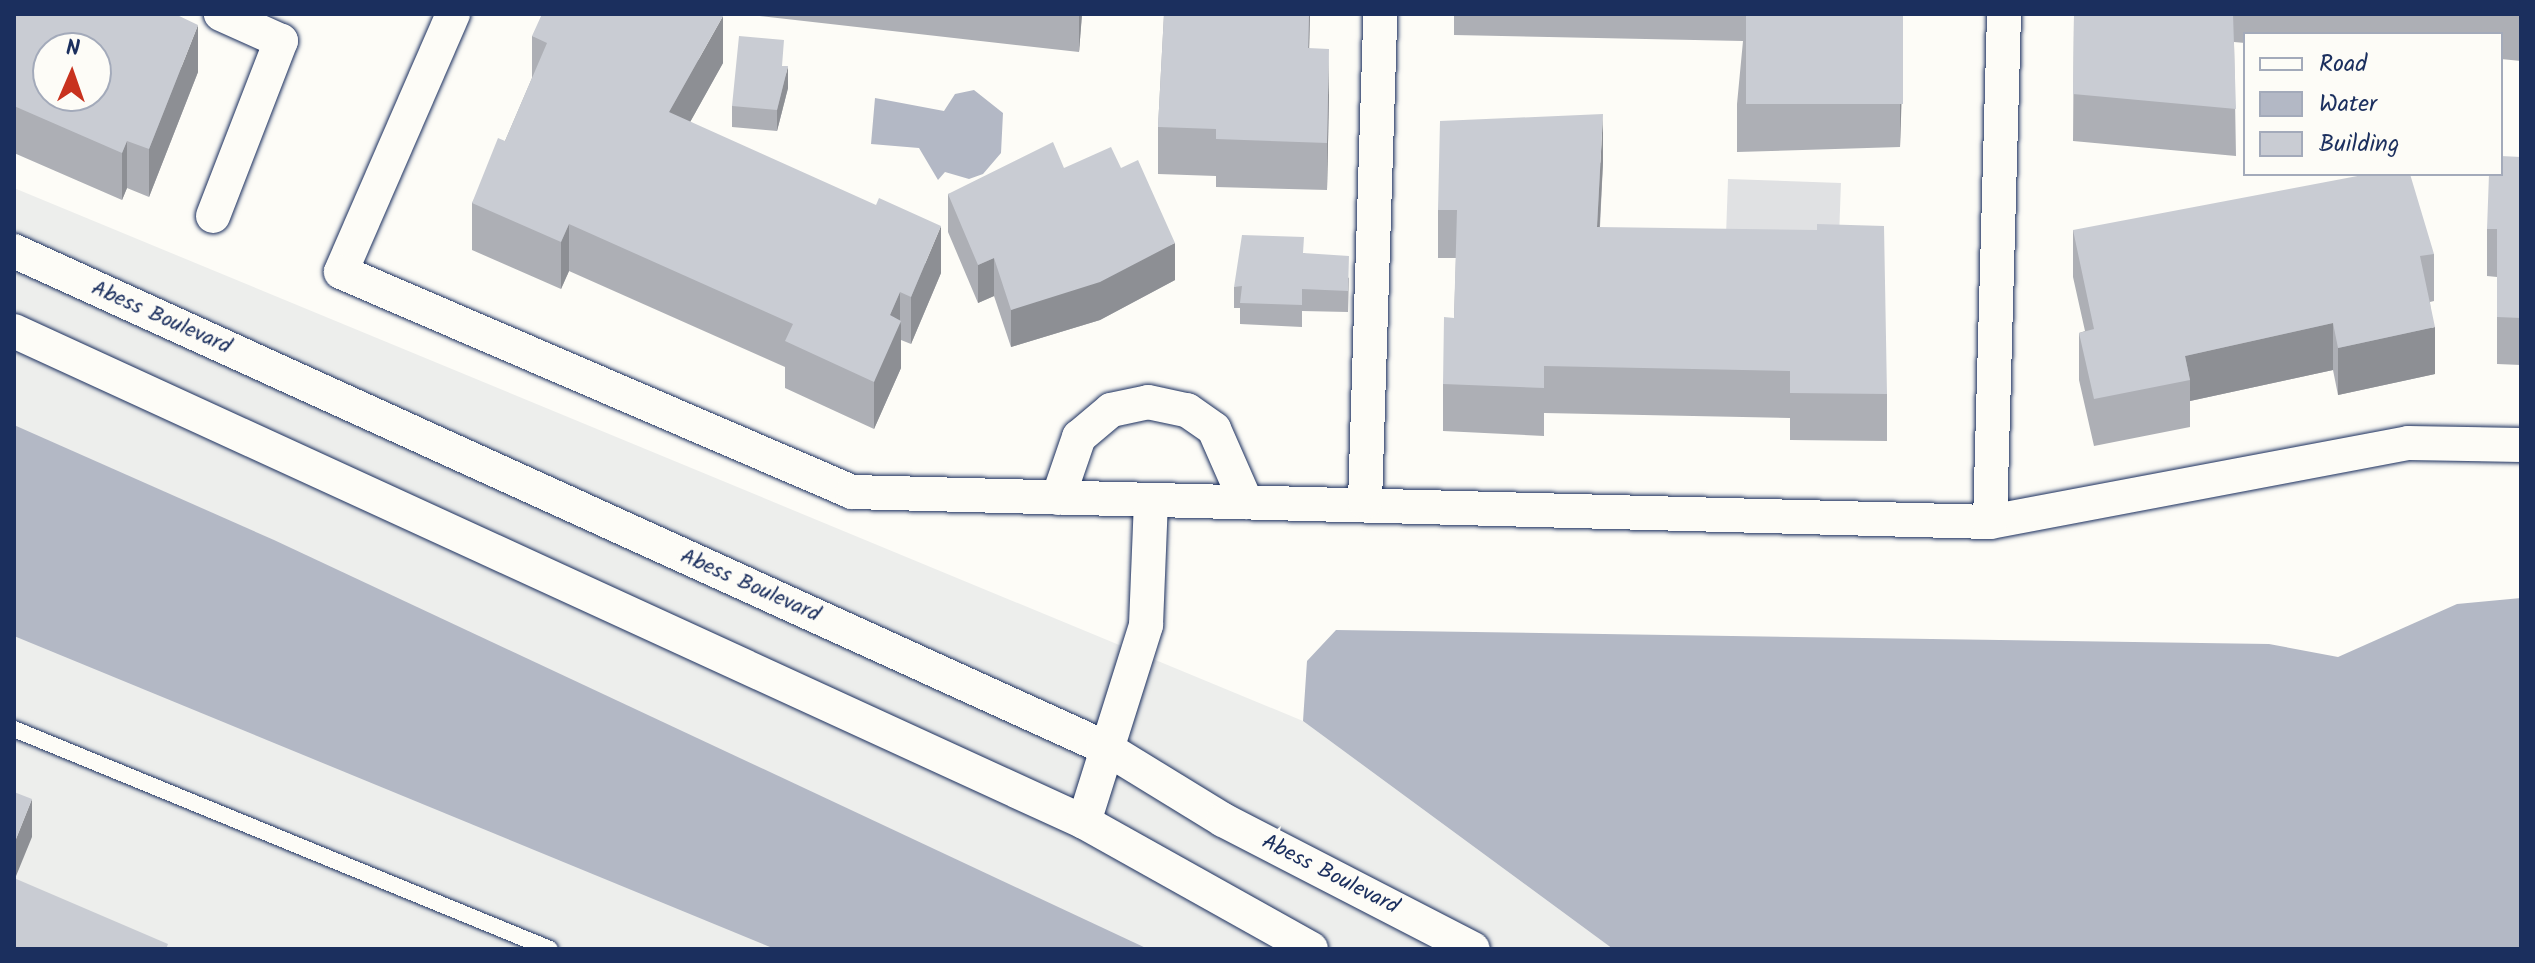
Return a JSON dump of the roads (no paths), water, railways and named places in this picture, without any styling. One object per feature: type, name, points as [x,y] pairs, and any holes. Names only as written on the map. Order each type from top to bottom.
[{"type":"street","points":[[213,216],[281,41],[221,14]]},
{"type":"street","points":[[453,14],[341,272],[852,492],[1151,501],[1365,502],[1990,522],[2408,443],[2521,445]]},
{"type":"street","points":[[1365,502],[1380,14]]},
{"type":"street","points":[[1990,522],[2004,14]]},
{"type":"street","name":"Abess Boulevard","points":[[14,251],[1104,747],[1223,820],[1473,949]]},
{"type":"street","points":[[14,331],[1084,822],[1311,949]]},
{"type":"street","points":[[1058,498],[1079,437],[1111,410],[1148,402],[1187,410],[1214,429],[1246,502]]},
{"type":"street","points":[[1084,822],[1104,747],[1127,700],[1146,625],[1151,501]]},
{"type":"lane","points":[[14,729],[550,949]]},
{"type":"water","points":[[974,90],[1003,113],[1001,153],[983,174],[969,179],[945,172],[938,180],[919,148],[871,144],[875,98],[944,111],[955,94]]},
{"type":"water","points":[[14,425],[274,540],[1148,949],[775,949],[14,636]]},
{"type":"water","points":[[2521,598],[2521,949],[1613,949],[1303,721],[1307,661],[1336,630],[2269,644],[2338,657],[2457,604]]}]
